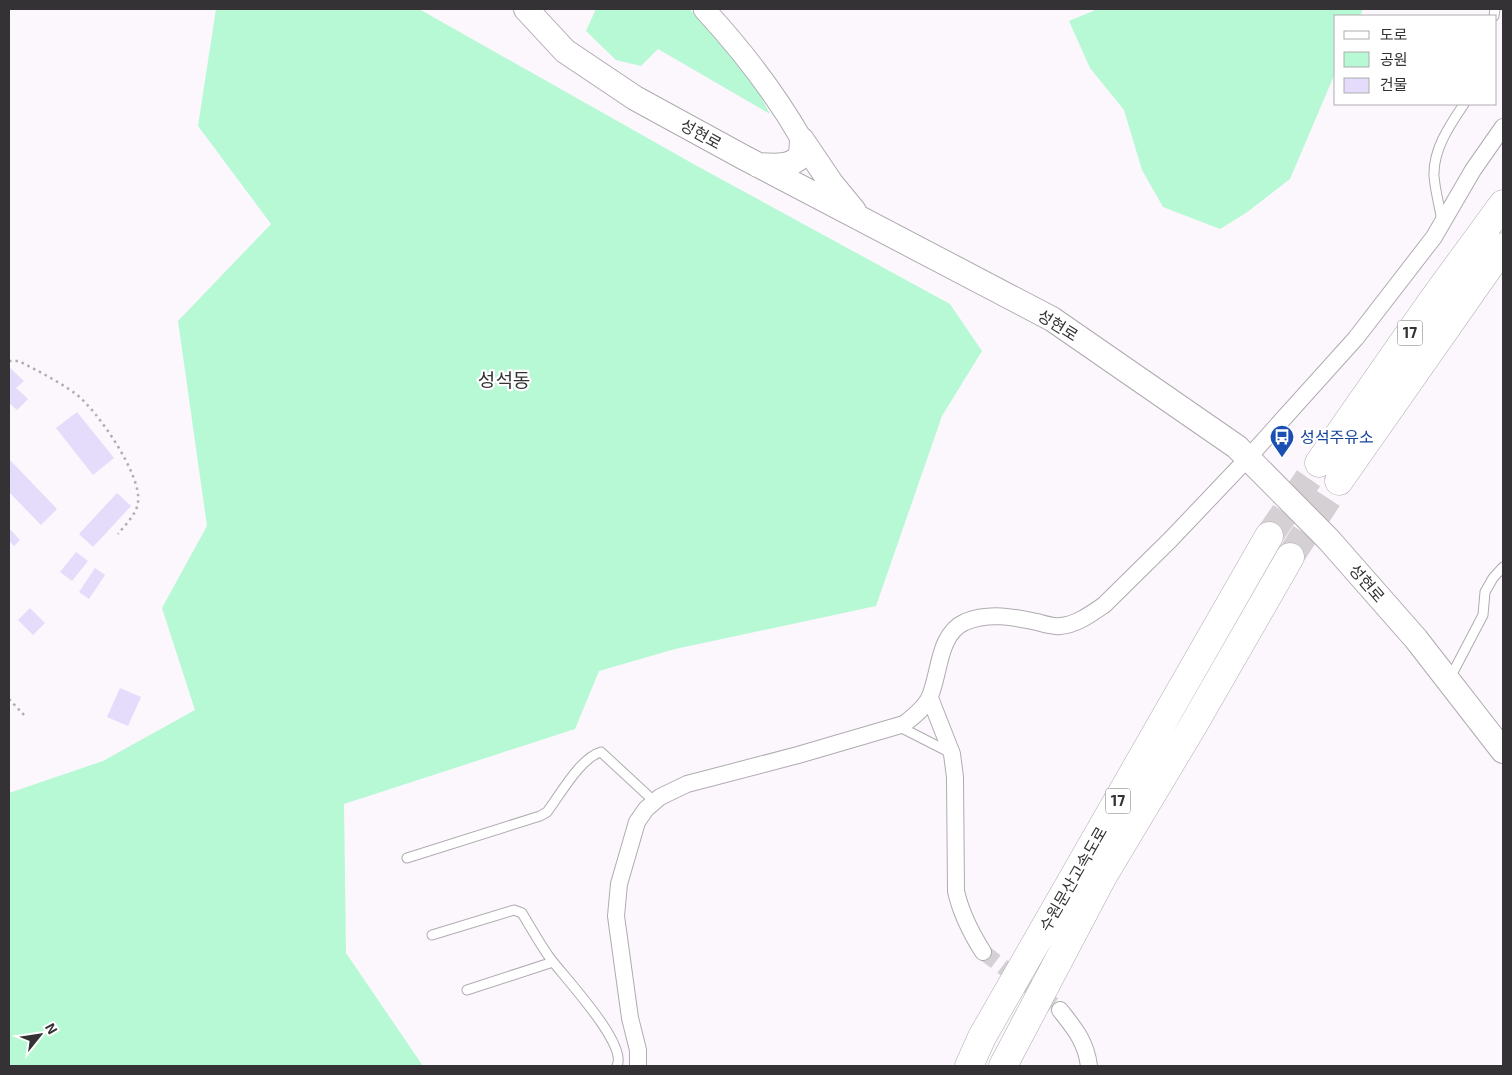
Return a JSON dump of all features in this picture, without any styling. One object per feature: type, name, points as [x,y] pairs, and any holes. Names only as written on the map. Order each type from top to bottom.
[{"type":"highway","name":"17","points":[[1319,463],[1432,301],[1503,204]]},
{"type":"highway","name":"17","points":[[1339,481],[1503,247]]},
{"type":"highway","name":"수원문산고속도로","points":[[969,1066],[982,1037],[1269,536]]},
{"type":"highway","name":"수원문산고속도로","points":[[1003,1066],[1103,876],[1194,724],[1290,557]]},
{"type":"main road","name":"성현로","points":[[526,9],[565,50],[635,98],[758,165],[1052,319],[1237,447],[1329,540],[1416,639],[1503,751]]},
{"type":"main road","points":[[758,165],[776,166],[793,162],[801,156],[802,140]]},
{"type":"main road","points":[[802,140],[831,183],[860,218]]},
{"type":"street","points":[[704,9],[727,34],[771,91],[802,140]]},
{"type":"street","points":[[638,1066],[638,1050],[630,1018],[616,916],[619,884],[637,822],[646,809],[660,797],[687,784],[798,755],[904,724],[930,698],[948,638],[964,623],[984,616],[1011,617],[1058,626],[1074,623],[1093,614],[1171,540],[1356,338],[1434,237],[1473,170],[1503,127]]},
{"type":"street","points":[[930,698],[952,754],[955,777],[956,891],[960,909],[983,952]]},
{"type":"street","points":[[1060,1010],[1075,1029],[1087,1051],[1089,1066]]},
{"type":"lane","points":[[1442,222],[1434,176],[1436,155],[1448,127],[1463,105]]},
{"type":"lane","points":[[1449,681],[1483,615],[1485,592],[1493,578],[1503,567]]},
{"type":"lane","points":[[898,726],[952,754]]},
{"type":"lane","points":[[407,858],[540,816],[547,812],[584,763],[594,754],[601,752],[654,802]]},
{"type":"lane","points":[[432,935],[514,910],[522,913],[553,962],[598,1017],[617,1053],[619,1062],[617,1066]]},
{"type":"lane","points":[[467,990],[553,962]]},
{"type":"path","points":[[9,361],[19,361],[78,396],[92,411],[119,448],[133,477],[138,492],[138,502],[136,510],[118,534]]},
{"type":"path","points":[[9,699],[24,715]]},
{"type":"green space","points":[[216,9],[419,9],[697,166],[950,304],[982,351],[942,416],[876,606],[675,649],[599,671],[575,729],[344,804],[346,953],[423,1066],[9,1066],[9,793],[103,761],[195,710],[162,608],[207,526],[178,321],[271,224],[198,126]]},
{"type":"green space","points":[[596,9],[689,9],[721,38],[758,91],[770,114],[658,49],[641,66],[616,60],[586,31]]},
{"type":"green space","points":[[1098,9],[1363,9],[1360,15],[1334,15],[1334,76],[1290,179],[1246,213],[1220,229],[1163,207],[1142,170],[1124,110],[1090,68],[1069,21]]},
{"type":"building","points":[[10,368],[24,381],[16,388],[28,399],[17,410],[9,403]]},
{"type":"building","points":[[77,412],[114,458],[93,475],[56,428]]},
{"type":"building","points":[[9,459],[57,509],[41,525],[9,492]]},
{"type":"building","points":[[117,493],[131,506],[93,547],[79,534]]},
{"type":"building","points":[[9,528],[20,540],[14,546],[9,541]]},
{"type":"building","points":[[76,552],[88,561],[72,581],[60,572]]},
{"type":"building","points":[[95,568],[105,575],[89,599],[79,592]]},
{"type":"building","points":[[30,608],[45,623],[33,635],[18,620]]},
{"type":"building","points":[[120,688],[141,697],[128,726],[107,717]]},
{"type":"tunnel","points":[[1269,536],[1319,463]]},
{"type":"tunnel","points":[[1290,557],[1339,481]]},
{"type":"tunnel","points":[[983,952],[1060,1010]]},
{"type":"place","name":"성석주유소","points":[[1282,458]]},
{"type":"district","name":"성석동","points":[[504,380]]}]
